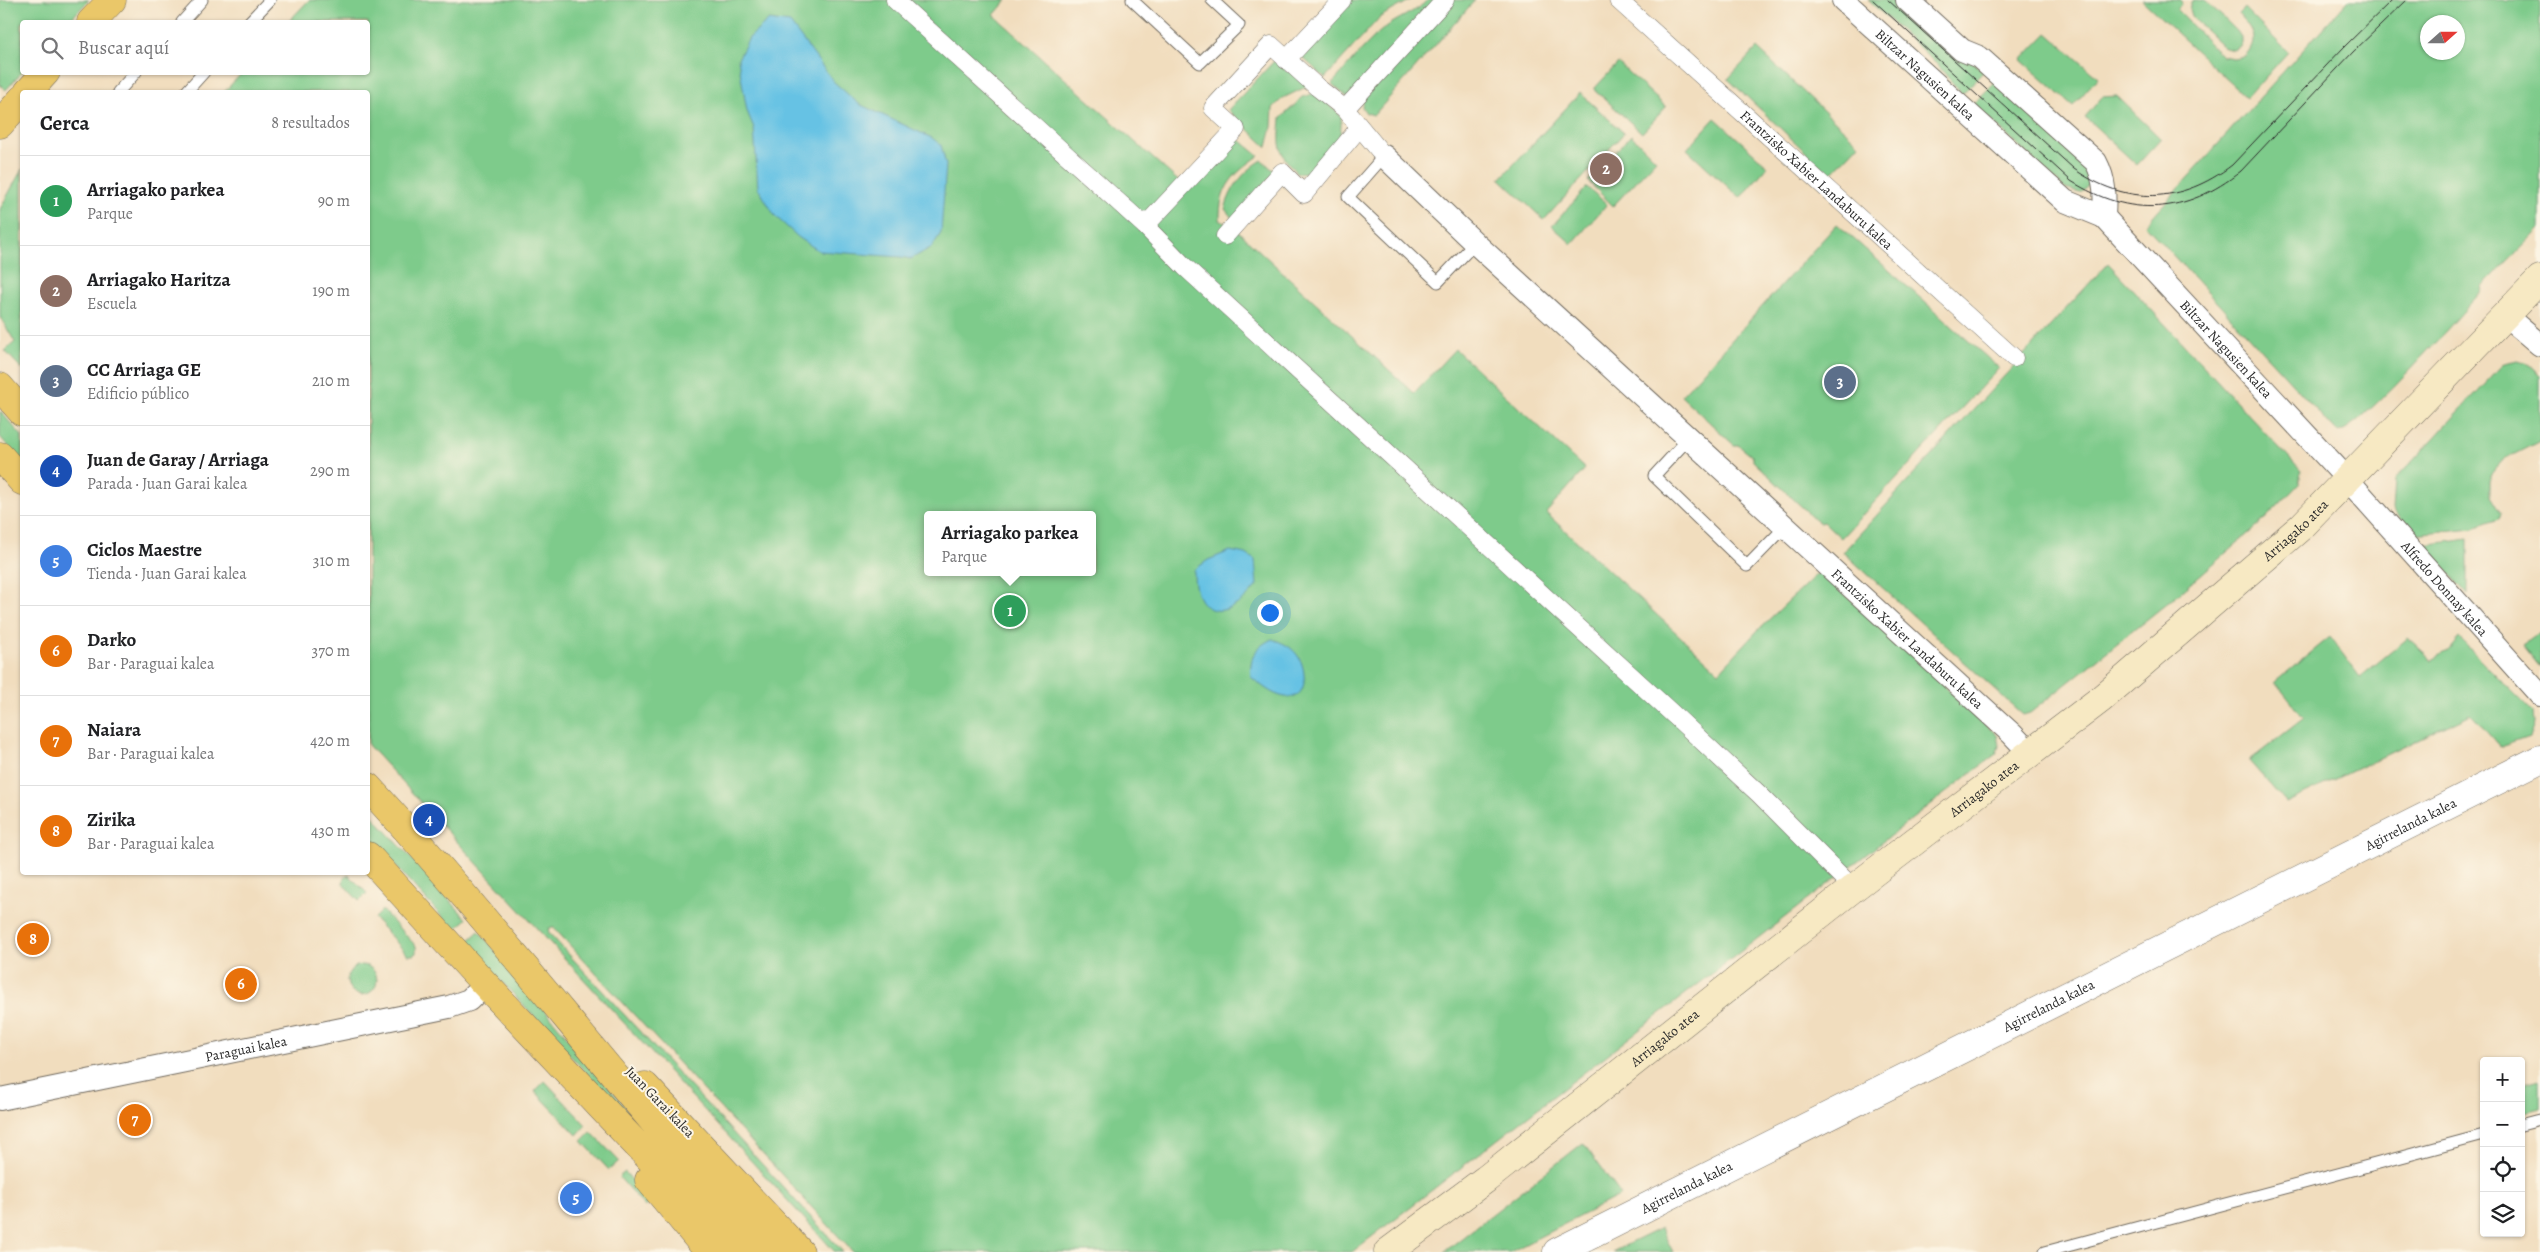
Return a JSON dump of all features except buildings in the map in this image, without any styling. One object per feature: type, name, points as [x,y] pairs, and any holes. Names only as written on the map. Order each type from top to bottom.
[{"type":"main road","points":[[93,20],[112,0]]},
{"type":"main road","points":[[0,124],[20,103]]},
{"type":"main road","name":"Arriagako atea","points":[[1388,1252],[1471,1190],[1851,890],[2101,699],[2302,526],[2540,279]]},
{"type":"main road","points":[[0,387],[20,410]]},
{"type":"main road","points":[[0,456],[20,479]]},
{"type":"main road","name":"Juan Garai kalea","points":[[370,789],[516,955],[678,1151],[768,1252]]},
{"type":"main road","points":[[370,858],[541,1044],[644,1150],[738,1252]]},
{"type":"main road","name":"Juan Garai kalea","points":[[516,955],[668,1110],[800,1252]]},
{"type":"main road","points":[[541,1044],[708,1252]]},
{"type":"street","points":[[895,0],[1145,226],[1185,267],[1724,761],[1844,879]]},
{"type":"street","points":[[1286,60],[1342,0]]},
{"type":"street","points":[[1345,109],[1445,0]]},
{"type":"street","name":"Frantzisko Xabier Landaburu kalea","points":[[1618,0],[2014,358]]},
{"type":"street","name":"Biltzar Nagusien kalea","points":[[1843,0],[2065,201],[2104,217],[2348,480]]},
{"type":"street","points":[[1907,0],[1962,50],[1980,56],[2096,162],[2103,175],[2105,187],[2104,217]]},
{"type":"street","name":"Frantzisko Xabier Landaburu kalea","points":[[1145,226],[1236,129],[1213,108],[1271,45],[1286,60],[1345,109],[1384,156],[1474,243],[2012,734],[2030,753]]},
{"type":"street","points":[[1225,236],[1282,172],[1304,194],[1360,128]]},
{"type":"street","points":[[2505,315],[2540,345]]},
{"type":"street","name":"Alfredo Donnay kalea","points":[[2348,480],[2540,695]]},
{"type":"street","name":"Agirrelanda kalea","points":[[1557,1252],[2540,759]]},
{"type":"street","name":"Paraguai kalea","points":[[0,1099],[434,1010],[469,1000],[485,984]]},
{"type":"street","points":[[1406,1252],[1471,1190]]},
{"type":"lane","points":[[184,20],[202,0]]},
{"type":"lane","points":[[251,20],[270,0]]},
{"type":"lane","points":[[1132,0],[1200,63],[1239,25],[1212,0]]},
{"type":"lane","points":[[120,90],[133,75]]},
{"type":"lane","points":[[188,90],[201,75]]},
{"type":"lane","points":[[1384,156],[1348,197],[1438,282],[1474,243]]},
{"type":"lane","points":[[1689,438],[1654,476],[1747,566],[1785,527]]},
{"type":"lane","points":[[2525,1124],[2540,1120]]},
{"type":"lane","points":[[2045,1252],[2480,1136]]},
{"type":"green space","points":[[0,0],[89,0],[70,20],[20,20],[20,74],[6,90],[0,85]]},
{"type":"green space","points":[[309,0],[1007,0],[994,15],[1185,187],[1235,136],[1259,156],[1235,175],[1225,190],[1220,208],[1220,220],[1240,233],[1414,393],[1455,349],[1585,469],[1546,513],[1719,672],[1759,629],[1820,571],[1997,735],[1999,746],[1996,754],[1352,1252],[853,1252],[554,928],[548,928],[549,933],[843,1252],[835,1252],[370,747],[370,90],[226,90],[240,75],[370,75],[370,20],[290,20]]},
{"type":"green space","points":[[1352,0],[1411,0],[1380,17],[1325,78],[1301,56]]},
{"type":"green space","points":[[1428,0],[1438,0],[1349,99],[1332,84],[1375,36]]},
{"type":"green space","points":[[1454,0],[1475,0],[1374,115],[1366,113],[1362,107],[1363,99]]},
{"type":"green space","points":[[1868,0],[1896,0],[1984,71],[1962,94],[1934,61]]},
{"type":"green space","points":[[2142,0],[2181,0],[2182,4],[2177,10],[2222,56],[2233,58],[2245,56],[2252,44],[2253,39],[2250,29],[2238,14],[2244,8],[2288,52],[2247,98]]},
{"type":"green space","points":[[2194,0],[2205,0],[2237,31],[2241,37],[2241,46],[2233,50],[2225,48],[2191,16],[2189,9],[2191,2]]},
{"type":"green space","points":[[2348,0],[2540,0],[2540,228],[2483,286],[2482,291],[2410,370],[2366,413],[2349,427],[2337,432],[2145,225]]},
{"type":"green space","points":[[2047,33],[2098,77],[2073,106],[2021,60]]},
{"type":"green space","points":[[1757,48],[1859,144],[1830,175],[1728,79]]},
{"type":"green space","points":[[1275,60],[1308,86],[1283,98],[1273,108],[1272,127],[1267,147],[1228,110]]},
{"type":"green space","points":[[1618,63],[1666,107],[1642,133],[1594,89]]},
{"type":"green space","points":[[1995,82],[2080,160],[2090,172],[2090,179],[2083,191],[2080,193],[2065,189],[1973,104]]},
{"type":"green space","points":[[1317,92],[1341,116],[1339,140],[1334,155],[1324,167],[1315,172],[1297,173],[1290,166],[1281,148],[1281,118],[1303,97]]},
{"type":"green space","points":[[1580,93],[1624,133],[1544,220],[1500,179]]},
{"type":"green space","points":[[2117,96],[2161,139],[2137,165],[2085,117],[2102,97]]},
{"type":"green space","points":[[1715,118],[1768,166],[1740,198],[1687,149]]},
{"type":"green space","points":[[1631,135],[1656,160],[1613,206],[1588,181]]},
{"type":"green space","points":[[1262,160],[1275,172],[1233,219],[1225,209],[1234,187],[1249,170]]},
{"type":"green space","points":[[20,173],[20,367],[5,351],[15,342],[0,317],[0,209]]},
{"type":"green space","points":[[1587,187],[1607,204],[1572,244],[1552,226]]},
{"type":"green space","points":[[1837,224],[1999,368],[1841,538],[1824,522],[1819,523],[1753,461],[1753,457],[1738,445],[1734,445],[1681,396]]},
{"type":"green space","points":[[2108,263],[2301,471],[2299,484],[2263,521],[2170,601],[2030,713],[2023,715],[1843,552]]},
{"type":"green space","points":[[2518,360],[2525,362],[2540,376],[2540,441],[2503,460],[2490,475],[2490,495],[2501,513],[2499,519],[2473,528],[2414,534],[2393,510],[2395,480],[2504,363]]},
{"type":"green space","points":[[0,411],[20,434],[20,459],[0,437]]},
{"type":"green space","points":[[2468,539],[2468,595],[2424,545]]},
{"type":"green space","points":[[2540,632],[2540,667],[2522,645]]},
{"type":"green space","points":[[2330,637],[2360,677],[2408,638],[2432,660],[2448,651],[2459,638],[2533,712],[2534,724],[2529,737],[2500,747],[2471,714],[2286,803],[2249,761],[2304,718],[2275,682]]},
{"type":"green space","points":[[370,813],[467,919],[454,930],[370,838]]},
{"type":"green space","points":[[349,875],[367,893],[359,901],[343,884],[344,877]]},
{"type":"green space","points":[[382,910],[416,946],[416,953],[408,955],[374,918]]},
{"type":"green space","points":[[479,931],[691,1186],[466,943]]},
{"type":"green space","points":[[362,965],[373,969],[377,980],[373,991],[362,995],[351,991],[347,980],[351,969]]},
{"type":"green space","points":[[2540,1079],[2540,1108],[2525,1112],[2525,1083]]},
{"type":"green space","points":[[545,1081],[586,1125],[577,1135],[535,1091]]},
{"type":"green space","points":[[591,1132],[619,1161],[609,1170],[582,1141]]},
{"type":"green space","points":[[1583,1143],[1621,1195],[1510,1252],[1444,1252]]},
{"type":"green space","points":[[625,1172],[651,1202],[645,1207],[619,1177]]},
{"type":"green space","points":[[1661,1228],[1673,1252],[1612,1252]]},
{"type":"water","points":[[769,20],[790,23],[834,82],[859,104],[932,138],[941,145],[946,165],[941,233],[932,247],[911,259],[819,251],[798,237],[775,216],[758,188],[754,128],[747,111],[738,59],[749,38]]},
{"type":"water","points":[[1230,551],[1246,554],[1255,560],[1257,585],[1247,597],[1236,605],[1216,610],[1207,607],[1200,599],[1195,587],[1194,570],[1208,560]]},
{"type":"water","points":[[1272,639],[1290,647],[1301,662],[1304,683],[1302,689],[1293,697],[1276,694],[1251,677],[1251,664],[1254,654],[1261,646]]},
{"type":"tram line","points":[[1873,0],[2071,181],[2093,193],[2136,206],[2158,206],[2179,203],[2200,196],[2220,186],[2241,171],[2353,52],[2407,0]]},
{"type":"tram line","points":[[1888,0],[2074,169],[2094,181],[2114,189],[2154,196],[2174,193],[2193,187],[2213,178],[2232,165],[2344,47],[2392,0]]},
{"type":"place","name":"Arriagako Haritza","points":[[1606,169]]},
{"type":"place","name":"CC Arriaga GE","points":[[1840,382]]},
{"type":"place","name":"Arriagako parkea","points":[[1010,611]]},
{"type":"place","name":"Juan de Garay / Arriaga","points":[[429,820]]},
{"type":"place","name":"Zirika","points":[[33,939]]},
{"type":"place","name":"Darko","points":[[241,984]]},
{"type":"place","name":"Naiara","points":[[135,1120]]},
{"type":"place","name":"Ciclos Maestre","points":[[576,1198]]}]
